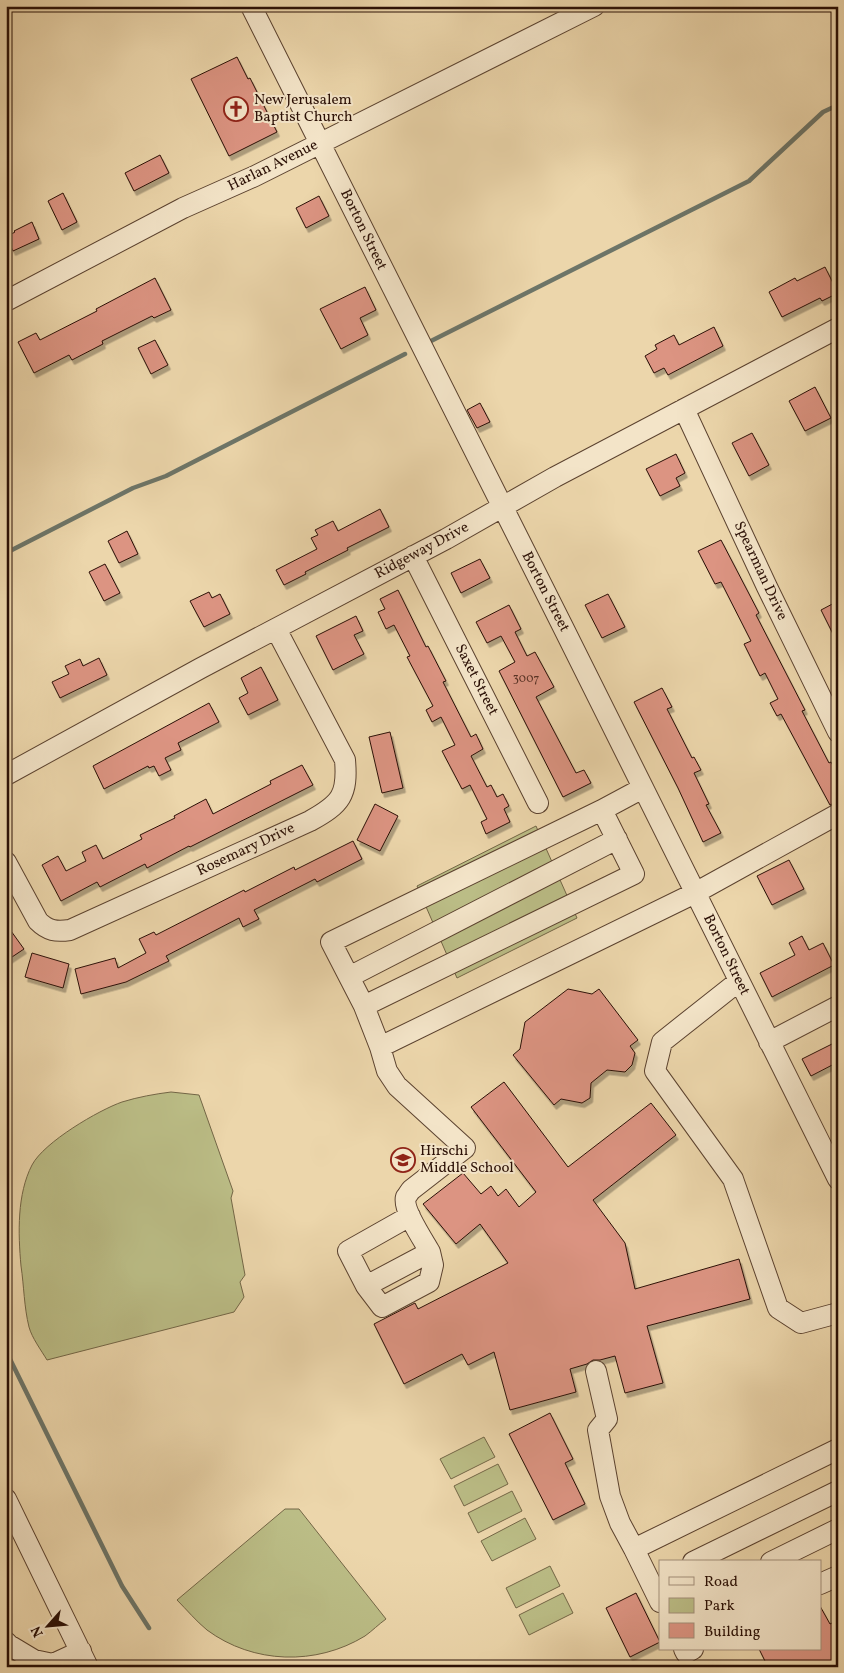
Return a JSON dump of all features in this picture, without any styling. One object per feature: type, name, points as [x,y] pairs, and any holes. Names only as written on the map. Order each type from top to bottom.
[{"type":"street","name":"Borton Street","points":[[251,6],[838,1179]]},
{"type":"street","name":"Harlan Avenue","points":[[6,301],[183,208],[255,176],[594,6]]},
{"type":"street","name":"Ridgeway Drive","points":[[6,775],[684,409],[838,328]]},
{"type":"street","name":"Spearman Drive","points":[[684,409],[838,732]]},
{"type":"street","name":"Saxet Street","points":[[413,556],[538,803]]},
{"type":"street","name":"Rosemary Drive","points":[[6,862],[38,921],[46,929],[52,931],[70,930],[325,813],[336,803],[345,789],[345,760],[276,629]]},
{"type":"street","points":[[410,1216],[348,1251],[366,1286],[430,1252],[410,1216],[406,1204],[406,1196],[465,1148],[397,1086],[386,1071],[380,1047],[364,1006],[331,942],[602,810],[643,788]]},
{"type":"street","points":[[364,1006],[634,874],[602,810]]},
{"type":"street","points":[[380,1047],[695,893],[838,814]]},
{"type":"street","points":[[349,977],[617,839]]},
{"type":"street","points":[[739,980],[662,1042],[655,1071],[733,1179],[778,1308],[801,1324],[838,1313]]},
{"type":"street","points":[[769,1042],[838,1006]]},
{"type":"street","points":[[596,1371],[607,1419],[598,1430],[610,1496],[620,1523],[634,1549],[655,1580],[659,1598]]},
{"type":"street","points":[[634,1549],[838,1449]]},
{"type":"street","points":[[697,1560],[838,1491]]},
{"type":"street","points":[[6,1499],[85,1659],[53,1664],[34,1660],[6,1642]]},
{"type":"street","points":[[775,1560],[838,1529]]},
{"type":"street","points":[[822,1583],[838,1576]]},
{"type":"green space","points":[[536,826],[577,918],[457,978],[417,886]]},
{"type":"green space","points":[[171,1092],[199,1095],[233,1191],[231,1198],[245,1275],[240,1282],[244,1297],[234,1312],[47,1360],[34,1340],[29,1327],[20,1253],[21,1201],[27,1176],[32,1165],[38,1156],[60,1137],[100,1112],[128,1100]]},
{"type":"green space","points":[[484,1437],[495,1457],[451,1479],[440,1459]]},
{"type":"green space","points":[[498,1464],[508,1484],[464,1506],[454,1486]]},
{"type":"green space","points":[[512,1491],[522,1511],[478,1533],[468,1513]]},
{"type":"green space","points":[[285,1509],[299,1509],[386,1619],[365,1636],[346,1646],[306,1656],[264,1655],[244,1650],[207,1630],[177,1600]]},
{"type":"green space","points":[[525,1518],[536,1539],[492,1561],[481,1541]]},
{"type":"green space","points":[[550,1566],[560,1586],[516,1608],[506,1588]]},
{"type":"green space","points":[[563,1593],[573,1613],[529,1635],[519,1615]]},
{"type":"building","name":"New Jerusalem Baptist Church","points":[[237,57],[248,79],[250,78],[277,132],[229,156],[191,79]]},
{"type":"building","points":[[160,155],[169,173],[134,191],[125,173]]},
{"type":"building","points":[[63,193],[77,222],[62,230],[48,201]]},
{"type":"building","points":[[319,196],[329,216],[306,228],[296,208]]},
{"type":"building","points":[[32,222],[39,239],[13,251],[6,237]]},
{"type":"building","points":[[825,267],[838,293],[822,301],[820,298],[782,317],[769,292],[795,278],[797,281]]},
{"type":"building","points":[[155,278],[171,310],[154,318],[152,316],[102,341],[103,344],[72,360],[69,355],[34,373],[18,342],[36,333],[40,340],[97,311],[96,309]]},
{"type":"building","points":[[365,287],[376,310],[360,318],[368,335],[341,349],[320,309]]},
{"type":"building","points":[[714,327],[723,346],[668,375],[664,368],[654,373],[645,356],[657,349],[655,345],[674,335],[679,345]]},
{"type":"building","points":[[155,340],[168,365],[151,374],[138,348]]},
{"type":"building","points":[[815,387],[831,418],[805,431],[789,401]]},
{"type":"building","points":[[480,403],[490,422],[477,428],[467,410]]},
{"type":"building","points":[[752,433],[769,465],[749,476],[732,443]]},
{"type":"building","points":[[676,454],[685,473],[676,478],[680,486],[660,496],[646,469]]},
{"type":"building","points":[[380,509],[389,527],[347,548],[348,550],[284,585],[276,570],[317,549],[311,538],[318,535],[315,530],[333,521],[338,531]]},
{"type":"building","points":[[127,531],[138,554],[119,563],[108,541]]},
{"type":"building","points":[[721,540],[759,613],[756,615],[805,710],[802,711],[829,763],[831,762],[838,775],[838,801],[830,805],[781,714],[777,716],[770,703],[778,699],[765,673],[760,676],[744,644],[751,641],[721,582],[715,584],[698,551]]},
{"type":"building","points":[[480,559],[490,578],[461,593],[451,573]]},
{"type":"building","points":[[105,564],[120,593],[104,601],[89,572]]},
{"type":"building","points":[[398,590],[426,647],[428,646],[446,681],[443,682],[471,737],[476,734],[483,749],[471,756],[487,787],[491,785],[497,797],[503,794],[509,806],[504,809],[510,822],[486,834],[481,822],[487,819],[470,785],[462,789],[442,751],[455,745],[441,717],[432,722],[426,710],[433,706],[407,657],[410,656],[394,625],[386,629],[378,612],[385,609],[380,599]]},
{"type":"building","points":[[209,592],[212,598],[220,594],[230,614],[204,627],[190,601]]},
{"type":"building","points":[[608,594],[625,627],[602,638],[585,605]]},
{"type":"building","points":[[838,601],[838,644],[821,610]]},
{"type":"building","points":[[509,605],[521,629],[515,632],[527,656],[535,652],[554,687],[536,697],[576,773],[584,770],[591,783],[563,797],[499,671],[515,662],[501,636],[487,643],[476,622]]},
{"type":"building","points":[[356,616],[363,631],[354,635],[364,654],[333,670],[316,636]]},
{"type":"building","points":[[99,658],[107,675],[60,698],[52,682],[69,674],[65,666],[80,659],[83,666]]},
{"type":"building","points":[[261,667],[278,700],[248,715],[239,698],[248,693],[241,678]]},
{"type":"building","points":[[662,688],[672,707],[667,709],[692,758],[694,757],[701,770],[694,773],[709,804],[706,805],[721,833],[703,842],[634,702]]},
{"type":"building","points":[[209,703],[219,722],[178,743],[181,750],[165,758],[171,770],[159,776],[154,766],[149,768],[148,766],[104,789],[93,766]]},
{"type":"building","points":[[390,732],[403,788],[382,793],[369,737]]},
{"type":"building","points":[[302,765],[313,785],[147,868],[145,864],[100,887],[97,882],[61,901],[42,865],[58,856],[66,871],[86,861],[82,852],[96,845],[103,859],[142,839],[140,835],[175,818],[174,816],[206,799],[213,814],[271,784],[270,781]]},
{"type":"building","points":[[375,804],[398,816],[380,851],[357,840]]},
{"type":"building","points":[[353,841],[362,859],[317,882],[315,879],[254,910],[259,919],[243,927],[239,918],[166,956],[169,961],[126,982],[81,994],[75,969],[115,958],[118,968],[146,953],[139,939],[154,932],[156,935],[244,890],[245,892],[294,867],[295,870]]},
{"type":"building","points":[[789,860],[804,889],[772,905],[757,876]]},
{"type":"building","points":[[6,924],[24,949],[6,961]]},
{"type":"building","points":[[802,936],[809,950],[823,943],[834,965],[772,997],[760,973],[795,955],[789,943]]},
{"type":"building","points":[[32,953],[69,964],[63,988],[25,977]]},
{"type":"building","points":[[568,989],[592,994],[599,989],[638,1040],[630,1046],[635,1053],[632,1065],[625,1072],[607,1070],[591,1083],[590,1098],[582,1103],[561,1099],[554,1105],[513,1055],[520,1049],[525,1022]]},
{"type":"building","points":[[838,1041],[838,1062],[811,1076],[802,1059]]},
{"type":"building","points":[[504,1082],[568,1167],[651,1103],[676,1135],[593,1200],[625,1243],[635,1289],[739,1259],[750,1299],[647,1326],[663,1383],[625,1393],[615,1356],[593,1360],[587,1364],[570,1369],[576,1392],[510,1410],[494,1352],[468,1365],[462,1354],[404,1384],[374,1324],[415,1303],[418,1309],[508,1263],[480,1224],[456,1244],[423,1204],[463,1173],[481,1194],[491,1186],[498,1196],[506,1189],[519,1207],[536,1192],[471,1107]]},
{"type":"building","points":[[550,1413],[573,1459],[565,1463],[585,1504],[553,1520],[509,1434]]},
{"type":"building","points":[[636,1593],[659,1642],[630,1657],[606,1608]]},
{"type":"building","points":[[822,1610],[830,1624],[838,1620],[838,1667],[768,1667],[760,1650],[822,1650]]},
{"type":"waterway","points":[[429,342],[749,181],[823,112],[838,105]]},
{"type":"waterway","points":[[6,553],[133,488],[166,476],[405,354]]},
{"type":"waterway","points":[[6,1351],[122,1586],[149,1628]]},
{"type":"place","name":"New Jerusalem Baptist Church","points":[[236,109]]},
{"type":"place","name":"Hirschi Middle School","points":[[403,1160]]}]
